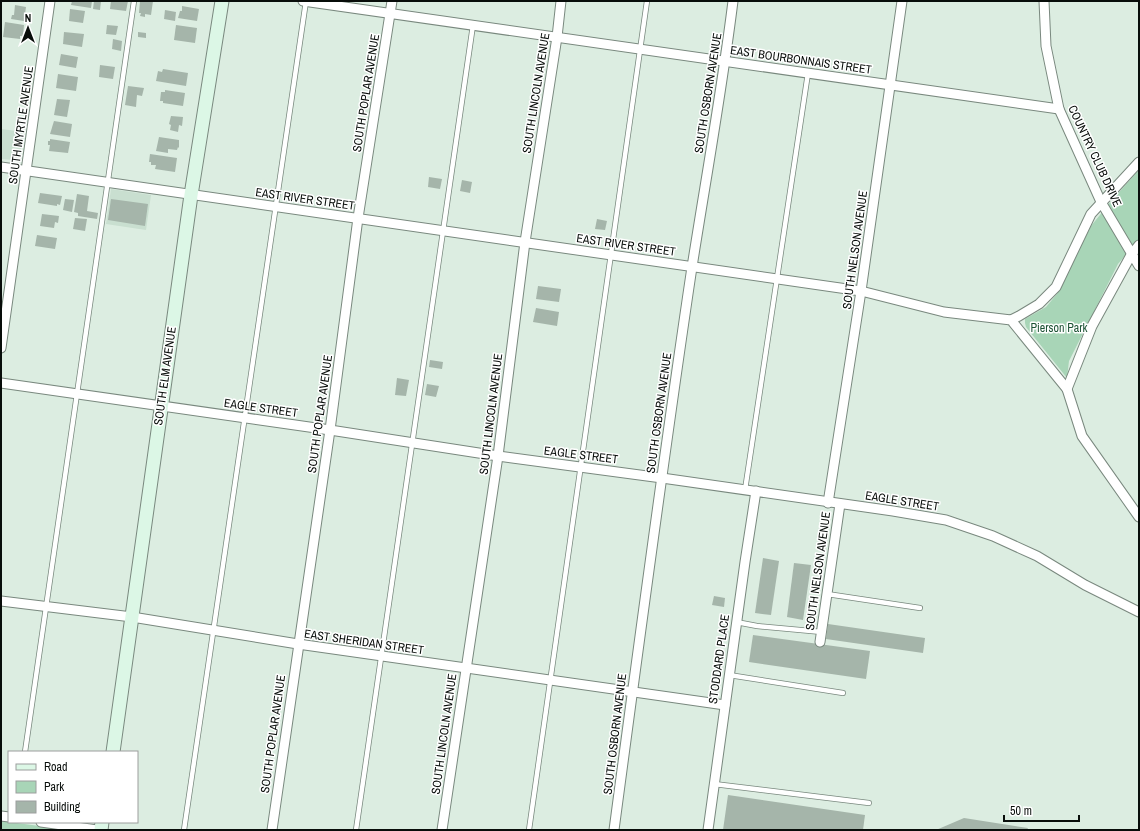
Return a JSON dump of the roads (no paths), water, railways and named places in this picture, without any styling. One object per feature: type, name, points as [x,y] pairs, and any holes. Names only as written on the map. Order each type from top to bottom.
[{"type":"street","name":"SOUTH MYRTLE AVENUE","points":[[1,348],[50,1]]},
{"type":"street","name":"SOUTH ELM AVENUE","points":[[112,751],[192,194],[222,1]]},
{"type":"street","name":"EAST BOURBONNAIS STREET","points":[[304,1],[1058,109]]},
{"type":"street","name":"SOUTH POPLAR AVENUE","points":[[272,830],[330,430],[358,218],[392,1]]},
{"type":"street","name":"SOUTH LINCOLN AVENUE","points":[[442,830],[498,456],[525,242],[557,37],[561,1]]},
{"type":"street","name":"SOUTH OSBORN AVENUE","points":[[614,830],[692,267],[726,62],[733,1]]},
{"type":"street","name":"SOUTH NELSON AVENUE","points":[[828,503],[861,291],[902,1]]},
{"type":"street","name":"COUNTRY CLUB DRIVE","points":[[1044,1],[1046,46],[1058,109],[1101,202],[1139,266]]},
{"type":"street","points":[[1139,162],[1091,214],[1056,287],[1039,304],[1011,320],[1067,389],[1082,436],[1139,517]]},
{"type":"street","name":"EAST RIVER STREET","points":[[1,167],[861,291],[944,312],[1011,320]]},
{"type":"street","points":[[1067,389],[1092,326],[1131,254],[1139,245]]},
{"type":"street","name":"EAGLE STREET","points":[[1,383],[330,430],[498,456],[893,511],[946,520],[993,536],[1037,556],[1085,585],[1139,612]]},
{"type":"street","name":"STODDARD PLACE","points":[[708,830],[736,622],[756,492]]},
{"type":"street","name":"SOUTH NELSON AVENUE","points":[[821,637],[840,504]]},
{"type":"street","name":"EAST SHERIDAN STREET","points":[[1,600],[132,617],[298,644],[725,706]]},
{"type":"street","points":[[48,823],[97,830]]},
{"type":"lane","points":[[25,751],[134,1]]},
{"type":"lane","points":[[184,830],[276,206],[304,1]]},
{"type":"lane","points":[[529,830],[647,1]]},
{"type":"lane","points":[[356,830],[473,25]]},
{"type":"lane","points":[[745,490],[808,73]]},
{"type":"lane","points":[[827,594],[920,608]]},
{"type":"lane","points":[[736,622],[821,637]]},
{"type":"lane","points":[[729,675],[843,693]]},
{"type":"lane","points":[[714,784],[869,803]]},
{"type":"park label","name":"Pierson Park","points":[[1059,328]]}]
